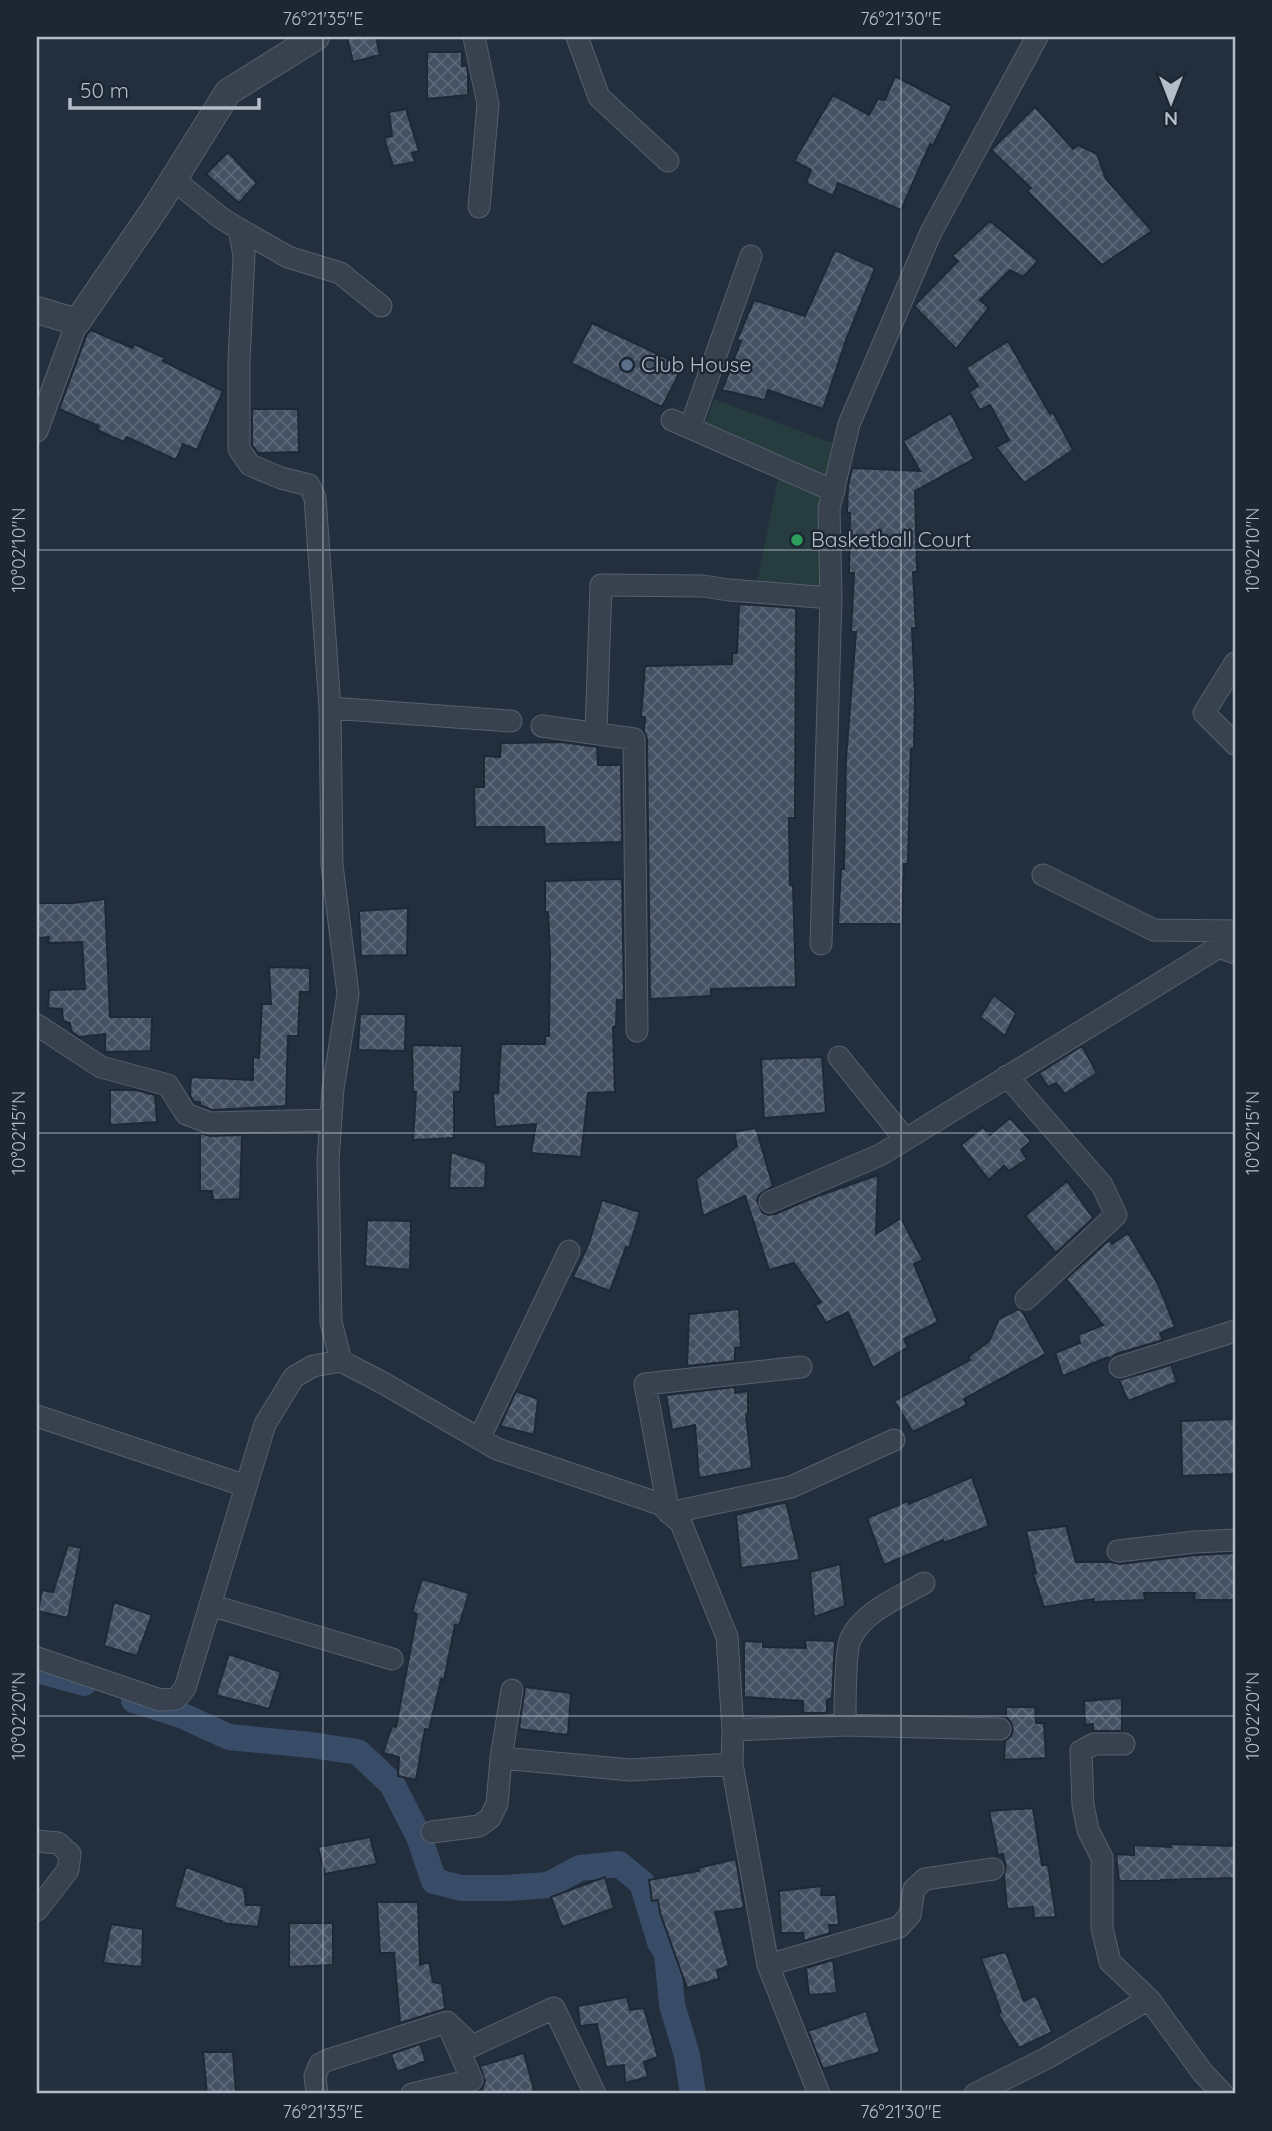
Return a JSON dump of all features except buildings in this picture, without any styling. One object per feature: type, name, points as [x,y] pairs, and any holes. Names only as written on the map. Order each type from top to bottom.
[{"type":"street","points":[[37,431],[77,322],[158,204],[228,92],[316,37]]},
{"type":"street","points":[[474,37],[488,104],[479,207]]},
{"type":"street","points":[[577,37],[599,97],[668,162]]},
{"type":"street","points":[[821,944],[831,598],[829,509],[849,424],[931,232],[1037,37]]},
{"type":"street","points":[[173,179],[221,218],[239,229],[288,257],[340,273],[381,306]]},
{"type":"street","points":[[239,229],[244,255],[239,361],[239,449],[250,465],[281,478],[309,485],[315,499],[330,708],[332,865],[348,994],[333,1089],[328,1160],[331,1322],[341,1362]]},
{"type":"street","points":[[751,256],[681,424],[834,491]]},
{"type":"street","points":[[37,310],[77,322]]},
{"type":"street","points":[[596,732],[601,585],[703,586],[831,598]]},
{"type":"street","points":[[1235,663],[1204,713],[1235,744]]},
{"type":"street","points":[[330,708],[511,721]]},
{"type":"street","points":[[542,726],[634,739],[637,1031]]},
{"type":"street","points":[[1044,874],[1154,930],[1235,931]]},
{"type":"street","points":[[770,1202],[880,1155],[1219,947],[1235,953]]},
{"type":"street","points":[[37,1025],[101,1067],[168,1085],[186,1114],[210,1123],[331,1120]]},
{"type":"street","points":[[839,1057],[905,1139]]},
{"type":"street","points":[[1007,1076],[1102,1185],[1116,1214],[1026,1299]]},
{"type":"street","points":[[479,1439],[569,1251]]},
{"type":"street","points":[[1120,1367],[1235,1331]]},
{"type":"street","points":[[37,1658],[160,1700],[176,1699],[185,1688],[265,1423],[294,1377],[313,1366],[341,1362],[385,1384],[497,1449],[660,1504],[681,1523],[726,1637],[733,1730],[732,1764],[768,1965],[819,2094]]},
{"type":"street","points":[[669,1513],[645,1384],[801,1367]]},
{"type":"street","points":[[37,1416],[246,1486]]},
{"type":"street","points":[[669,1513],[791,1487],[894,1440]]},
{"type":"street","points":[[1118,1551],[1235,1540]]},
{"type":"street","points":[[845,1725],[849,1640],[859,1625],[877,1610],[924,1583]]},
{"type":"street","points":[[210,1605],[392,1659]]},
{"type":"street","points":[[432,1832],[479,1826],[490,1818],[497,1804],[512,1690]]},
{"type":"street","points":[[733,1730],[845,1725],[1000,1729]]},
{"type":"street","points":[[1124,1744],[1094,1744],[1081,1751],[1083,1805],[1088,1830],[1102,1858],[1102,1928],[1110,1962],[1149,1999],[1203,2073],[1223,2094]]},
{"type":"street","points":[[501,1758],[630,1770],[732,1764]]},
{"type":"street","points":[[37,1841],[58,1843],[70,1854],[68,1870],[37,1910]]},
{"type":"street","points":[[768,1965],[899,1927],[910,1915],[914,1889],[925,1879],[993,1869]]},
{"type":"street","points":[[975,2094],[1045,2059],[1149,1999]]},
{"type":"street","points":[[447,2022],[472,2046],[554,2008],[595,2094]]},
{"type":"street","points":[[317,2094],[315,2076],[320,2064],[447,2022]]},
{"type":"street","points":[[412,2094],[472,2080],[447,2022]]},
{"type":"green space","points":[[714,399],[835,444],[826,478],[703,431]]},
{"type":"green space","name":"Basketball Court","points":[[779,473],[828,493],[831,598],[756,587]]},
{"type":"waterway","points":[[37,1670],[84,1683]]},
{"type":"waterway","points":[[134,1700],[181,1715],[229,1737],[358,1752],[392,1784],[419,1837],[434,1881],[461,1888],[548,1885],[580,1868],[619,1864],[642,1883],[660,1942],[667,1953],[672,2005],[687,2055],[693,2094]]},
{"type":"place","name":"Club House","points":[[627,365]]},
{"type":"place","name":"Basketball Court","points":[[797,540]]}]
